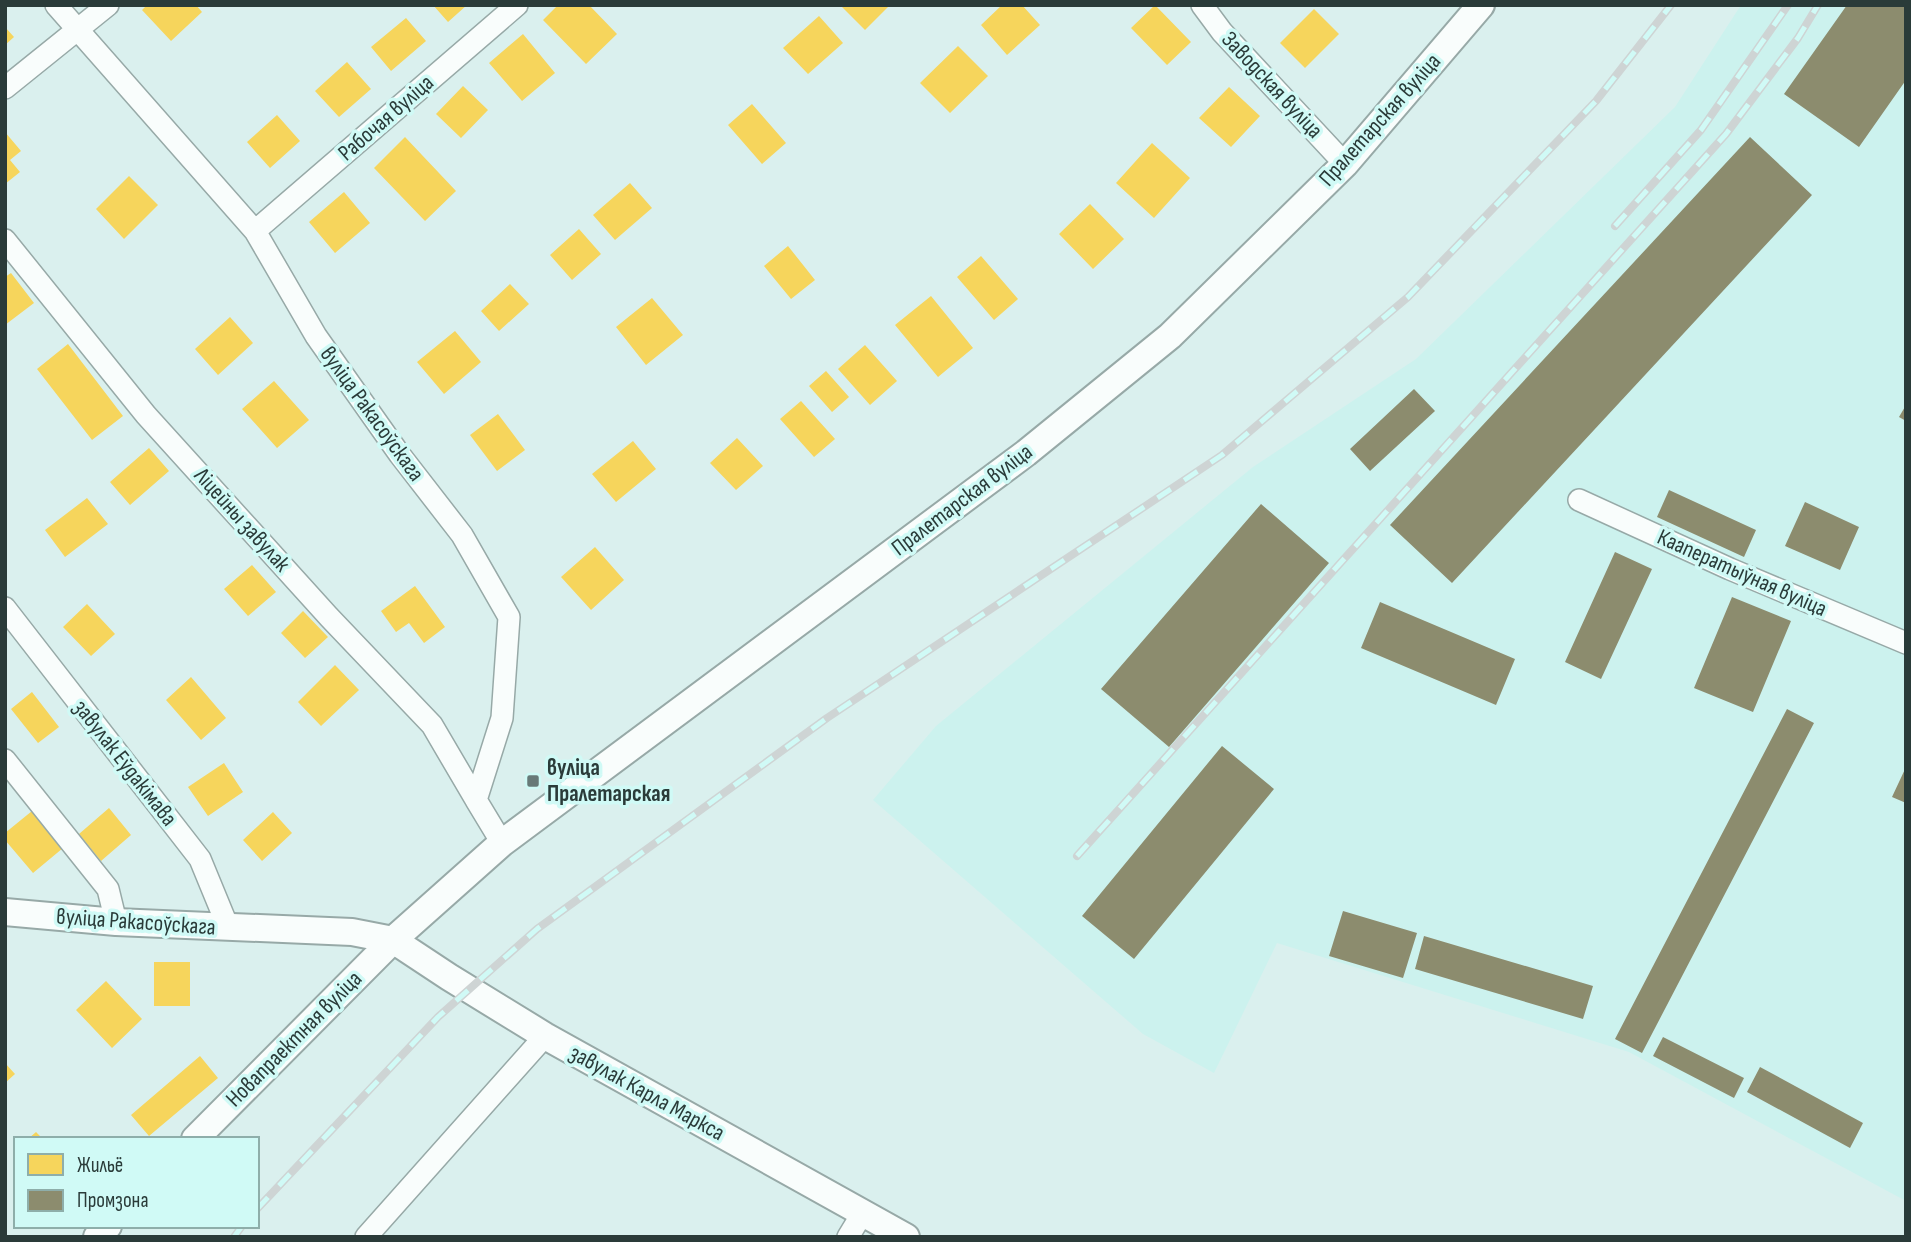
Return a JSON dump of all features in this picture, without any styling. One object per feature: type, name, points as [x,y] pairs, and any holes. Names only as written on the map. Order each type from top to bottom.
[{"type":"street","name":"вуліца Ракасоўскага","points":[[56,5],[255,231],[316,336],[400,455],[462,535],[509,617],[502,718],[476,800]]},
{"type":"street","points":[[5,88],[108,5]]},
{"type":"street","name":"Рабочая вуліца","points":[[255,231],[517,5]]},
{"type":"street","name":"Заводская вуліца","points":[[1202,5],[1222,32],[1345,164]]},
{"type":"street","name":"Пралетарская вуліца","points":[[393,940],[502,843],[1036,444],[1170,336],[1345,164],[1481,5]]},
{"type":"street","name":"Ліцейны завулак","points":[[5,240],[146,415],[329,617],[432,725],[476,800]]},
{"type":"street","name":"Кааператыўная вуліца","points":[[1579,500],[1730,569],[1906,643]]},
{"type":"street","name":"завулак Еўдакімава","points":[[5,608],[200,859],[228,928]]},
{"type":"street","points":[[5,760],[108,889],[116,922]]},
{"type":"street","points":[[476,800],[502,843]]},
{"type":"street","name":"вуліца Ракасоўскага","points":[[5,912],[116,922],[352,932],[393,940]]},
{"type":"street","name":"завулак Карла Маркса","points":[[393,940],[545,1035],[906,1237]]},
{"type":"street","name":"Новапраектная вуліца","points":[[197,1137],[393,940]]},
{"type":"street","points":[[366,1237],[545,1035]]},
{"type":"street","points":[[848,1237],[862,1214]]},
{"type":"shaded area","points":[[1741,5],[1906,5],[1906,1201],[1629,1052],[1277,943],[1214,1073],[1143,1034],[873,800],[936,726],[1253,467],[1416,359],[1675,107]]},
{"type":"building: Жильё","points":[[147,5],[196,5],[202,12],[171,41],[142,10]]},
{"type":"building: Жильё","points":[[433,5],[467,5],[448,22]]},
{"type":"building: Жильё","points":[[558,5],[589,5],[617,34],[586,64],[543,20]]},
{"type":"building: Жильё","points":[[840,5],[890,5],[865,30]]},
{"type":"building: Жильё","points":[[1002,5],[1022,5],[1040,25],[1007,55],[981,25]]},
{"type":"building: Жильё","points":[[1155,5],[1191,42],[1167,65],[1131,28]]},
{"type":"building: Жильё","points":[[1314,9],[1339,34],[1305,68],[1280,43]]},
{"type":"building: Жильё","points":[[819,16],[843,43],[808,74],[783,48]]},
{"type":"building: Жильё","points":[[406,18],[426,41],[391,71],[371,47]]},
{"type":"building: Жильё","points":[[5,27],[14,37],[5,45]]},
{"type":"building: Жильё","points":[[523,34],[555,73],[522,101],[489,63]]},
{"type":"building: Жильё","points":[[958,46],[988,76],[950,113],[920,83]]},
{"type":"building: Жильё","points":[[347,62],[371,89],[339,117],[315,91]]},
{"type":"building: Жильё","points":[[463,86],[488,110],[461,138],[436,114]]},
{"type":"building: Жильё","points":[[1229,87],[1260,116],[1231,147],[1199,118]]},
{"type":"building: Жильё","points":[[752,104],[786,143],[762,164],[728,125]]},
{"type":"building: Жильё","points":[[277,115],[300,141],[270,168],[247,142]]},
{"type":"building: Жильё","points":[[5,132],[21,151],[10,160],[20,172],[5,184]]},
{"type":"building: Жильё","points":[[405,137],[456,191],[425,221],[374,168]]},
{"type":"building: Жильё","points":[[1152,143],[1190,178],[1154,218],[1116,183]]},
{"type":"building: Жильё","points":[[129,176],[158,205],[124,239],[96,209]]},
{"type":"building: Жильё","points":[[630,183],[652,208],[615,240],[593,215]]},
{"type":"building: Жильё","points":[[344,192],[370,223],[335,253],[309,222]]},
{"type":"building: Жильё","points":[[1090,204],[1124,239],[1093,269],[1059,234]]},
{"type":"building: Жильё","points":[[579,229],[601,254],[572,280],[550,255]]},
{"type":"building: Жильё","points":[[788,246],[815,280],[791,299],[764,266]]},
{"type":"building: Жильё","points":[[981,256],[1018,299],[994,320],[957,277]]},
{"type":"building: Жильё","points":[[11,273],[34,303],[5,325],[5,277]]},
{"type":"building: Жильё","points":[[510,284],[529,304],[499,331],[481,311]]},
{"type":"building: Жильё","points":[[931,296],[973,348],[938,377],[895,325]]},
{"type":"building: Жильё","points":[[652,298],[683,335],[646,365],[616,327]]},
{"type":"building: Жильё","points":[[230,317],[253,343],[218,375],[195,349]]},
{"type":"building: Жильё","points":[[455,331],[481,362],[444,394],[417,362]]},
{"type":"building: Жильё","points":[[68,344],[123,416],[92,440],[37,369]]},
{"type":"building: Жильё","points":[[865,345],[897,381],[870,405],[838,369]]},
{"type":"building: Жильё","points":[[826,371],[849,397],[832,412],[809,386]]},
{"type":"building: Жильё","points":[[274,381],[309,420],[277,448],[242,409]]},
{"type":"building: Жильё","points":[[801,401],[835,439],[814,457],[780,419]]},
{"type":"building: Жильё","points":[[498,414],[525,450],[497,471],[470,435]]},
{"type":"building: Жильё","points":[[737,438],[763,466],[736,490],[710,463]]},
{"type":"building: Жильё","points":[[633,441],[656,469],[616,502],[592,474]]},
{"type":"building: Жильё","points":[[149,448],[169,471],[130,505],[110,482]]},
{"type":"building: Жильё","points":[[87,498],[108,524],[65,557],[45,530]]},
{"type":"building: Жильё","points":[[595,547],[624,580],[591,610],[561,577]]},
{"type":"building: Жильё","points":[[252,565],[276,592],[248,616],[224,589]]},
{"type":"building: Жильё","points":[[415,586],[445,627],[424,643],[409,623],[396,632],[381,611]]},
{"type":"building: Жильё","points":[[87,604],[115,634],[91,656],[63,627]]},
{"type":"building: Жильё","points":[[303,611],[328,637],[305,658],[281,633]]},
{"type":"building: Жильё","points":[[335,665],[359,690],[321,726],[298,702]]},
{"type":"building: Жильё","points":[[191,677],[226,718],[201,740],[166,700]]},
{"type":"building: Жильё","points":[[32,692],[59,727],[38,743],[11,709]]},
{"type":"building: Жильё","points":[[224,763],[243,792],[208,816],[188,787]]},
{"type":"building: Жильё","points":[[109,808],[131,835],[101,861],[79,834]]},
{"type":"building: Жильё","points":[[32,811],[63,848],[33,873],[5,840],[5,833]]},
{"type":"building: Жильё","points":[[273,812],[292,833],[262,861],[243,840]]},
{"type":"building: Жильё","points":[[154,962],[190,962],[190,1006],[154,1006]]},
{"type":"building: Жильё","points":[[106,981],[142,1019],[112,1048],[76,1010]]},
{"type":"building: Жильё","points":[[200,1056],[218,1078],[149,1136],[131,1115]]},
{"type":"building: Жильё","points":[[5,1063],[15,1074],[5,1083]]},
{"type":"building: Промзона","points":[[1847,5],[1906,5],[1906,80],[1859,147],[1784,94]]},
{"type":"building: Промзона","points":[[1750,137],[1812,195],[1452,583],[1390,525]]},
{"type":"building: Промзона","points":[[1414,389],[1435,411],[1370,471],[1350,449]]},
{"type":"building: Промзона","points":[[1906,405],[1906,421],[1899,417]]},
{"type":"building: Промзона","points":[[1669,490],[1756,530],[1744,557],[1657,517]]},
{"type":"building: Промзона","points":[[1805,502],[1859,527],[1840,570],[1785,546]]},
{"type":"building: Промзона","points":[[1261,504],[1329,563],[1169,747],[1101,689]]},
{"type":"building: Промзона","points":[[1615,552],[1652,569],[1601,679],[1565,662]]},
{"type":"building: Промзона","points":[[1732,597],[1791,621],[1753,712],[1694,688]]},
{"type":"building: Промзона","points":[[1380,602],[1515,659],[1496,705],[1361,648]]},
{"type":"building: Промзона","points":[[1787,709],[1814,723],[1642,1053],[1615,1039]]},
{"type":"building: Промзона","points":[[1222,746],[1274,789],[1134,959],[1082,916]]},
{"type":"building: Промзона","points":[[1906,767],[1906,803],[1892,797]]},
{"type":"building: Промзона","points":[[1343,911],[1417,933],[1403,978],[1329,956]]},
{"type":"building: Промзона","points":[[1424,936],[1593,986],[1583,1019],[1415,969]]},
{"type":"building: Промзона","points":[[1663,1037],[1744,1078],[1734,1098],[1653,1056]]},
{"type":"building: Промзона","points":[[1760,1067],[1863,1123],[1850,1148],[1747,1092]]},
{"type":"railway","points":[[259,1207],[438,1017],[537,929],[827,718],[1222,455],[1408,297],[1596,101],[1671,5]]},
{"type":"railway","points":[[1615,226],[1701,130],[1788,5]]},
{"type":"railway","points":[[1077,856],[1726,134],[1798,38],[1818,5]]},
{"type":"railway","points":[[234,1237],[241,1228]]},
{"type":"place","name":"вуліца Пралетарская","points":[[533,781]]}]
